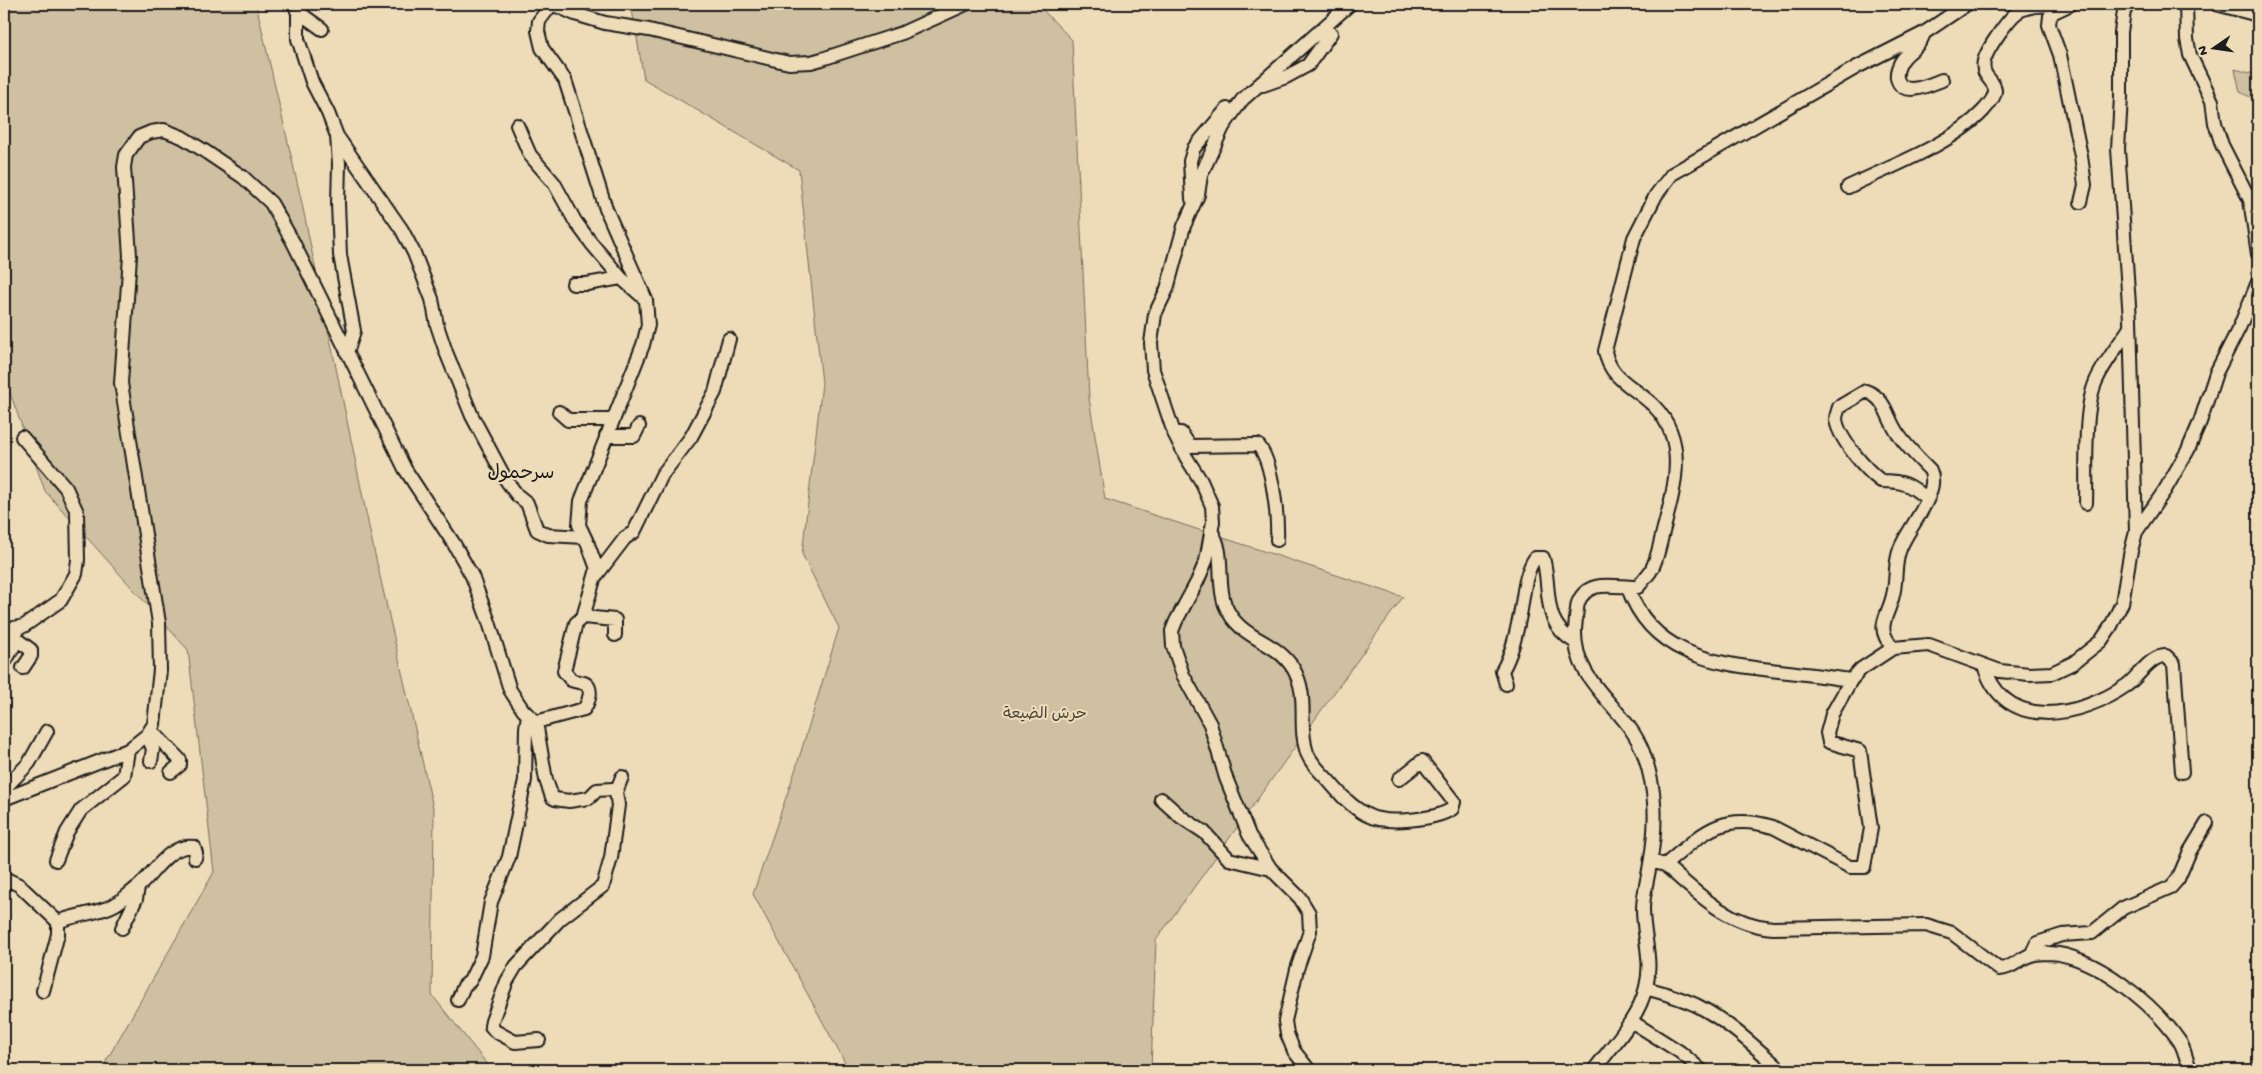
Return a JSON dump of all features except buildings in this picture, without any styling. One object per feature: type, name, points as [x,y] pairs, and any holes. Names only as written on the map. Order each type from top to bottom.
[{"type":"street","points":[[458,1000],[482,956],[491,902],[509,857],[525,780],[526,728],[532,719],[584,709],[590,696],[589,687],[586,684],[572,680],[564,671],[576,623],[583,617],[597,569],[579,524],[581,501],[643,345],[648,325],[646,300],[606,209],[568,86],[556,65],[542,48],[539,21],[552,4],[575,14],[605,23],[649,30],[794,63],[822,59],[902,33],[966,4]]},
{"type":"street","points":[[1309,1070],[1294,1051],[1287,1034],[1285,1021],[1297,969],[1310,931],[1309,913],[1300,898],[1272,868],[1249,835],[1238,811],[1210,724],[1183,675],[1173,646],[1172,631],[1206,561],[1211,531],[1212,506],[1201,480],[1186,457],[1174,433],[1153,370],[1151,354],[1152,326],[1154,314],[1167,289],[1184,226],[1198,195],[1201,175],[1218,136],[1242,100],[1350,4]]},
{"type":"street","points":[[1594,1070],[1631,1021],[1646,988],[1650,965],[1643,907],[1656,830],[1656,810],[1642,752],[1625,721],[1588,679],[1579,659],[1575,642],[1577,608],[1586,591],[1598,586],[1638,587],[1650,571],[1671,500],[1676,460],[1672,433],[1664,417],[1640,392],[1614,375],[1606,360],[1605,351],[1634,238],[1656,195],[1672,174],[1858,67],[1924,33],[1967,4]]},
{"type":"street","points":[[1664,865],[1690,844],[1716,827],[1736,821],[1760,823],[1850,867],[1864,867],[1871,828],[1860,751],[1829,742],[1828,734],[1832,714],[1850,680],[1861,669],[1893,648],[1929,645],[2014,673],[2052,673],[2088,653],[2101,641],[2111,626],[2122,603],[2136,532],[2128,280],[2118,149],[2121,97],[2121,32],[2124,12],[2129,4]]},
{"type":"street","points":[[2186,4],[2187,39],[2190,55],[2212,101],[2215,123],[2222,145],[2250,200],[2258,254]]},
{"type":"street","points":[[2216,4],[2258,15]]},
{"type":"street","points":[[1848,187],[1924,151],[1965,128],[1982,112],[1995,95],[1995,87],[1986,73],[1984,63],[1993,41],[2019,10],[2040,6],[2067,5]]},
{"type":"street","points":[[2067,5],[2050,16],[2049,25],[2060,56],[2081,156],[2085,184],[2081,202]]},
{"type":"street","points":[[297,7],[322,29]]},
{"type":"street","points":[[297,7],[298,39],[309,75],[337,136],[402,230],[410,246],[427,285],[446,352],[481,437],[502,473],[517,494],[527,503],[537,530],[548,535],[584,537]]},
{"type":"street","points":[[1256,88],[1286,77],[1308,65],[1331,33]]},
{"type":"street","points":[[1924,33],[1920,44],[1903,59],[1898,68],[1898,82],[1909,89],[1920,88],[1942,80]]},
{"type":"street","points":[[517,125],[530,155],[554,183],[575,221],[621,278],[646,300]]},
{"type":"street","points":[[4,799],[128,750],[149,732],[154,724],[159,684],[159,623],[121,383],[130,256],[124,167],[126,155],[139,137],[151,132],[164,130],[182,137],[243,177],[271,203],[282,220],[404,468],[454,544],[472,576],[489,622],[506,684],[532,719],[546,780],[552,797],[569,801],[589,798],[597,790],[612,789],[616,792]]},
{"type":"street","points":[[337,136],[340,164],[338,203],[340,255],[354,331],[348,352]]},
{"type":"street","points":[[573,284],[587,284],[621,278]]},
{"type":"street","points":[[2136,532],[2165,490],[2188,450],[2200,422],[2216,373],[2240,326],[2258,282]]},
{"type":"street","points":[[2086,504],[2088,420],[2092,392],[2105,365],[2129,329]]},
{"type":"street","points":[[596,576],[625,538],[634,532],[662,475],[699,422],[715,392],[729,338]]},
{"type":"street","points":[[1893,648],[1886,640],[1882,626],[1894,591],[1897,559],[1903,541],[1927,500],[1934,482],[1933,476],[1898,435],[1883,402],[1876,395],[1866,391],[1839,407],[1836,418],[1843,437],[1870,474],[1881,481],[1893,480],[1906,483],[1927,500]]},
{"type":"street","points":[[560,412],[568,420],[612,420]]},
{"type":"street","points":[[606,436],[634,436],[639,426]]},
{"type":"street","points":[[1174,433],[1181,433],[1190,446],[1258,445],[1264,455],[1272,479],[1272,488],[1278,510],[1277,540]]},
{"type":"street","points":[[11,632],[55,606],[65,596],[76,574],[78,542],[77,512],[66,488],[22,436]]},
{"type":"street","points":[[1211,531],[1218,540],[1223,598],[1233,621],[1248,634],[1271,646],[1282,655],[1292,667],[1300,683],[1303,692],[1303,726],[1306,748],[1311,761],[1317,769],[1350,804],[1369,816],[1417,820],[1442,815],[1452,809],[1454,802],[1450,795],[1422,761],[1399,779]]},
{"type":"street","points":[[1506,684],[1502,671],[1509,658],[1520,614],[1523,590],[1536,558],[1543,558],[1546,569],[1550,613],[1568,638],[1575,642]]},
{"type":"street","points":[[1628,588],[1639,611],[1656,632],[1694,655],[1736,666],[1850,680]]},
{"type":"street","points":[[583,617],[614,620],[615,635]]},
{"type":"street","points":[[6,660],[15,644],[11,632]]},
{"type":"street","points":[[11,632],[31,650],[31,656],[23,668]]},
{"type":"street","points":[[1984,664],[1989,681],[2010,704],[2027,710],[2054,714],[2082,707],[2112,694],[2140,674],[2152,660],[2166,656],[2174,664],[2182,772]]},
{"type":"street","points":[[4,789],[28,763],[47,731]]},
{"type":"street","points":[[149,732],[153,749],[152,761]]},
{"type":"street","points":[[149,732],[180,760],[180,765],[171,772]]},
{"type":"street","points":[[56,860],[67,832],[81,810],[124,776],[128,750]]},
{"type":"street","points":[[539,1040],[516,1042],[495,1031],[491,1026],[492,1021],[507,981],[516,966],[560,919],[603,886],[611,858],[618,804],[616,792],[622,776]]},
{"type":"street","points":[[1161,800],[1181,817],[1204,832],[1229,859],[1272,868]]},
{"type":"street","points":[[2031,955],[2037,943],[2062,935],[2092,933],[2123,908],[2171,887],[2178,879],[2190,851],[2207,824]]},
{"type":"street","points":[[58,922],[114,905],[138,887],[176,850],[189,846],[194,847],[195,858]]},
{"type":"street","points":[[1651,861],[1664,865],[1707,902],[1753,925],[1773,928],[1926,925],[1952,933],[1999,969],[2005,969],[2031,955],[2049,953],[2069,956],[2087,962],[2104,971],[2165,1023],[2181,1043],[2191,1070]]},
{"type":"street","points":[[4,878],[19,885],[58,922],[58,934],[43,991]]},
{"type":"street","points":[[122,928],[136,899],[138,887]]},
{"type":"street","points":[[1646,988],[1685,1000],[1709,1012],[1734,1030],[1781,1070]]},
{"type":"street","points":[[1631,1021],[1674,1048],[1702,1070]]},
{"type":"green space","points":[[4,4],[256,4],[301,199],[373,546],[434,812],[432,995],[492,1070],[101,1070],[214,872],[188,650],[45,491],[4,376]]},
{"type":"green space","name":"حرش الضيعة","points":[[631,4],[1037,4],[1072,40],[1089,398],[1105,499],[1403,597],[1156,940],[1151,1070],[849,1070],[753,894],[795,771],[839,628],[802,554],[822,383],[799,170],[644,79]]},
{"type":"green space","points":[[2235,69],[2258,75],[2258,101],[2240,92]]},
{"type":"district","name":"سرحمول","points":[[521,474]]}]
